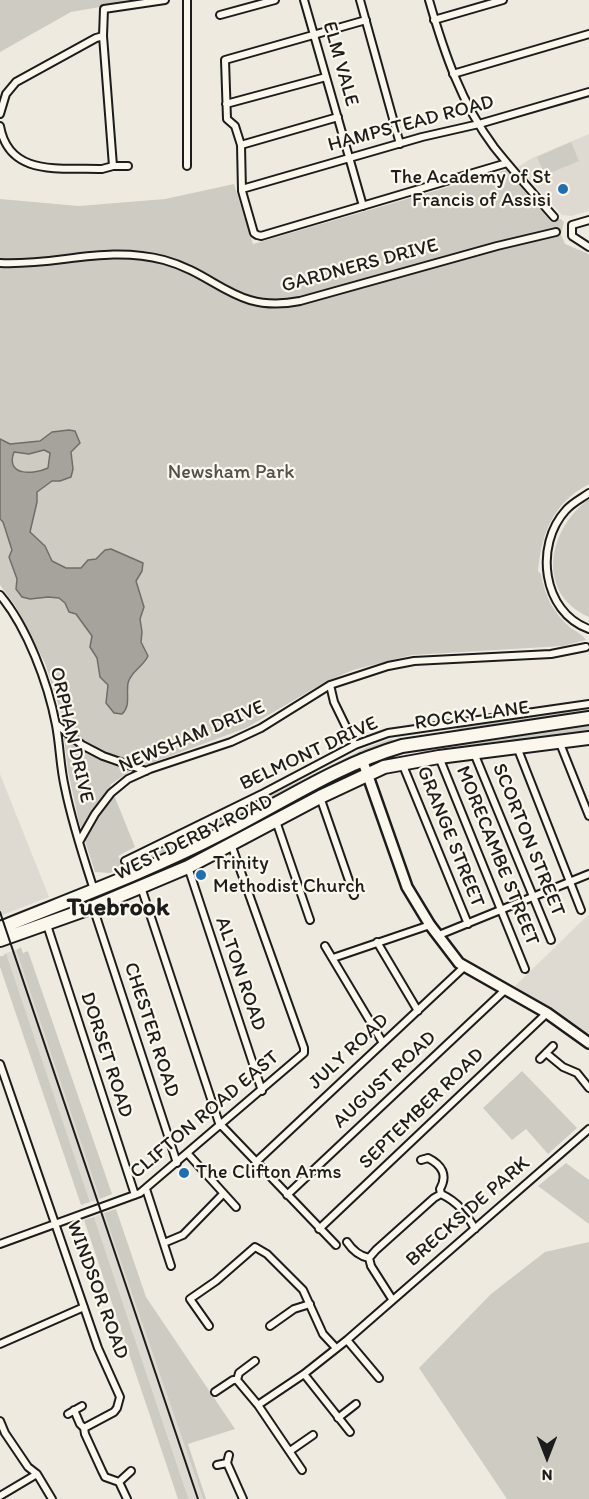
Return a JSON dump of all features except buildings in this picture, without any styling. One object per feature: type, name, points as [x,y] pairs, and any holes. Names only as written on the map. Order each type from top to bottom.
[{"type":"highway","name":"ROCKY LANE","points":[[362,759],[402,746],[589,718]]},
{"type":"highway","name":"ROCKY LANE","points":[[367,775],[384,767],[438,757],[589,738]]},
{"type":"highway","name":"WEST DERBY ROAD","points":[[0,928],[135,874],[212,838],[362,759]]},
{"type":"highway","name":"WEST DERBY ROAD","points":[[0,940],[93,907],[188,867],[320,797],[367,775]]},
{"type":"highway","points":[[93,907],[94,890]]},
{"type":"street","points":[[113,166],[103,36],[104,9],[165,0]]},
{"type":"street","points":[[187,0],[187,166]]},
{"type":"street","points":[[220,15],[275,0]]},
{"type":"street","name":"ELM VALE","points":[[304,0],[363,206]]},
{"type":"street","points":[[360,0],[400,144]]},
{"type":"street","points":[[429,0],[453,74],[479,124],[507,163],[554,217]]},
{"type":"street","points":[[434,20],[487,2],[503,0]]},
{"type":"street","points":[[366,20],[225,60],[227,121],[235,126],[241,145],[242,189],[254,233],[261,236],[507,163]]},
{"type":"street","points":[[453,74],[589,34]]},
{"type":"street","points":[[0,114],[6,94],[16,82],[103,36]]},
{"type":"street","points":[[226,104],[326,77]]},
{"type":"street","name":"HAMPSTEAD ROAD","points":[[242,189],[589,92]]},
{"type":"street","points":[[241,145],[338,117]]},
{"type":"street","points":[[0,126],[3,139],[10,151],[23,162],[34,166],[102,169],[128,166]]},
{"type":"street","points":[[586,220],[572,225],[572,236],[589,247]]},
{"type":"street","name":"GARDNERS DRIVE","points":[[0,263],[99,254],[131,254],[179,265],[236,296],[248,301],[273,305],[300,301],[485,249],[556,232]]},
{"type":"street","points":[[589,493],[566,510],[552,532],[546,556],[553,596],[575,622],[589,629]]},
{"type":"street","name":"ORPHAN DRIVE","points":[[0,595],[11,609],[37,661],[48,692],[56,724],[64,787],[94,890]]},
{"type":"street","name":"NEWSHAM DRIVE","points":[[79,842],[95,814],[111,793],[128,780],[146,771],[231,742],[278,718],[330,685],[388,666],[414,661],[551,654],[586,647]]},
{"type":"street","points":[[330,685],[334,702],[355,746]]},
{"type":"street","name":"BELMONT DRIVE","points":[[125,861],[355,746],[388,734],[589,704]]},
{"type":"street","points":[[56,724],[82,745],[103,756],[146,771]]},
{"type":"street","points":[[560,741],[589,816]]},
{"type":"street","points":[[517,747],[581,910]]},
{"type":"street","name":"SCORTON STREET","points":[[474,753],[551,940]]},
{"type":"street","name":"MORECAMBE STREET","points":[[438,757],[525,969]]},
{"type":"street","points":[[362,759],[407,887],[430,925],[459,963],[547,1013],[589,1043]]},
{"type":"street","name":"GRANGE STREET","points":[[402,763],[468,924]]},
{"type":"street","points":[[320,797],[354,895]]},
{"type":"street","points":[[276,821],[310,920]]},
{"type":"street","name":"CLIFTON ROAD EAST","points":[[2,1244],[146,1189],[222,1128],[304,1052],[231,844]]},
{"type":"street","name":"ALTON ROAD","points":[[188,867],[262,1091]]},
{"type":"street","points":[[439,935],[589,874]]},
{"type":"street","points":[[140,887],[222,1128],[336,1245]]},
{"type":"street","name":"CHESTER ROAD","points":[[93,907],[177,1163]]},
{"type":"street","name":"DORSET ROAD","points":[[46,925],[135,1195]]},
{"type":"street","points":[[333,958],[430,925]]},
{"type":"street","points":[[377,942],[418,1011]]},
{"type":"street","points":[[325,946],[383,1042]]},
{"type":"street","name":"JULY ROAD","points":[[255,1161],[464,967]]},
{"type":"street","name":"AUGUST ROAD","points":[[287,1195],[506,989]]},
{"type":"street","name":"SEPTEMBER ROAD","points":[[319,1229],[547,1013]]},
{"type":"street","points":[[540,1059],[553,1046]]},
{"type":"street","points":[[546,1053],[563,1067],[576,1073],[589,1088]]},
{"type":"street","name":"WINDSOR ROAD","points":[[0,1064],[98,1348],[120,1397],[114,1412],[84,1428]]},
{"type":"street","name":"BRECKSIDE PARK","points":[[258,1405],[304,1374],[347,1340],[589,1129]]},
{"type":"street","points":[[188,1154],[236,1207]]},
{"type":"street","points":[[421,1160],[428,1158],[434,1161],[444,1175],[441,1194]]},
{"type":"street","points":[[146,1189],[171,1266]]},
{"type":"street","points":[[164,1243],[183,1235],[223,1194]]},
{"type":"street","points":[[441,1194],[450,1198],[465,1212],[475,1229]]},
{"type":"street","points":[[369,1258],[441,1194]]},
{"type":"street","points":[[0,1234],[2,1244]]},
{"type":"street","points":[[347,1242],[352,1250],[362,1257],[369,1258]]},
{"type":"street","points":[[209,1326],[190,1299],[216,1281],[255,1247],[267,1254],[303,1290],[323,1334],[336,1348]]},
{"type":"street","points":[[369,1258],[371,1266],[392,1299]]},
{"type":"street","points":[[270,1326],[294,1309],[310,1304]]},
{"type":"street","points":[[0,1344],[84,1307]]},
{"type":"street","points":[[347,1340],[379,1378]]},
{"type":"street","points":[[255,1360],[238,1373],[237,1380],[258,1405],[302,1470]]},
{"type":"street","points":[[304,1374],[350,1432]]},
{"type":"street","points":[[215,1392],[233,1380],[237,1380]]},
{"type":"street","points":[[338,1418],[356,1404]]},
{"type":"street","points":[[82,1406],[71,1412],[84,1428],[84,1434],[105,1477],[118,1482],[127,1499]]},
{"type":"street","points":[[0,1421],[2,1435],[28,1467],[37,1474],[52,1499]]},
{"type":"street","points":[[290,1451],[313,1435]]},
{"type":"street","points":[[230,1455],[227,1463],[243,1499]]},
{"type":"street","points":[[217,1465],[227,1463]]},
{"type":"street","points":[[118,1482],[131,1472]]},
{"type":"street","points":[[0,1496],[37,1474]]},
{"type":"shaded area","name":"The Academy of St Francis of Assisi","points":[[589,134],[589,211],[571,216],[562,215],[518,167],[532,158]]},
{"type":"shaded area","points":[[75,431],[80,443],[71,452],[73,469],[71,477],[52,481],[37,492],[30,532],[45,546],[52,561],[66,568],[81,568],[88,560],[96,559],[105,550],[111,549],[143,563],[142,571],[136,581],[144,607],[140,619],[141,642],[148,656],[128,683],[127,704],[122,714],[114,713],[106,703],[108,685],[100,677],[97,658],[90,647],[92,636],[76,614],[69,612],[65,603],[59,598],[30,599],[22,597],[16,589],[17,579],[9,557],[12,550],[0,519],[0,439],[10,444],[40,441],[52,432]],"holes":[[[44,450],[50,453],[48,468],[35,472],[22,472],[13,466],[14,452],[29,454]]]},
{"type":"shaded area","points":[[0,774],[49,897],[0,916]]},
{"type":"shaded area","points":[[589,914],[589,1037],[515,986]]},
{"type":"shaded area","points":[[16,950],[100,1199],[90,1202],[6,953]]},
{"type":"shaded area","points":[[104,1213],[203,1499],[189,1499],[94,1217]]},
{"type":"green space","points":[[0,0],[140,0],[71,12],[0,52]]},
{"type":"green space","points":[[571,142],[579,161],[545,175],[537,157]]},
{"type":"green space","name":"Newsham Park","points":[[506,170],[551,222],[561,219],[564,222],[561,234],[565,244],[589,254],[589,484],[566,500],[552,520],[546,531],[538,571],[555,610],[571,628],[586,640],[563,646],[412,655],[353,670],[327,681],[246,728],[130,771],[110,785],[135,847],[118,856],[124,867],[110,873],[95,872],[79,822],[68,771],[61,713],[45,663],[16,607],[0,585],[0,199],[79,206],[165,199],[234,184],[253,244]]},
{"type":"green space","points":[[589,499],[589,617],[572,606],[560,593],[554,577],[553,560],[564,527]]},
{"type":"green space","points":[[589,708],[589,715],[478,731],[458,730],[457,727]]},
{"type":"green space","points":[[589,722],[589,731],[420,753],[419,747]]},
{"type":"green space","points":[[391,739],[400,743],[113,879],[111,876],[140,864],[147,857],[366,748]]},
{"type":"green space","points":[[310,793],[311,795],[241,833],[121,890],[120,885]]},
{"type":"green space","points":[[21,947],[23,953],[28,951],[112,1194],[100,1199],[16,950]]},
{"type":"green space","points":[[6,953],[90,1202],[81,1205],[0,967],[0,956]]},
{"type":"green space","points":[[522,1071],[577,1128],[548,1154],[526,1129],[512,1140],[483,1108]]},
{"type":"green space","points":[[566,1163],[589,1180],[589,1224],[538,1186]]},
{"type":"green space","points":[[116,1209],[146,1297],[235,1429],[188,1444],[206,1499],[203,1499],[104,1213]]},
{"type":"green space","points":[[94,1217],[189,1499],[178,1499],[84,1220]]},
{"type":"green space","points":[[589,1242],[589,1499],[507,1499],[419,1368],[491,1294],[545,1252]]},
{"type":"railway","points":[[0,912],[198,1499]]},
{"type":"place","name":"The Academy of St Francis of Assisi","points":[[563,189]]},
{"type":"place","name":"Trinity Methodist Church","points":[[201,875]]},
{"type":"place","name":"The Clifton Arms","points":[[184,1173]]},
{"type":"district","name":"Tuebrook","points":[[118,908]]}]
